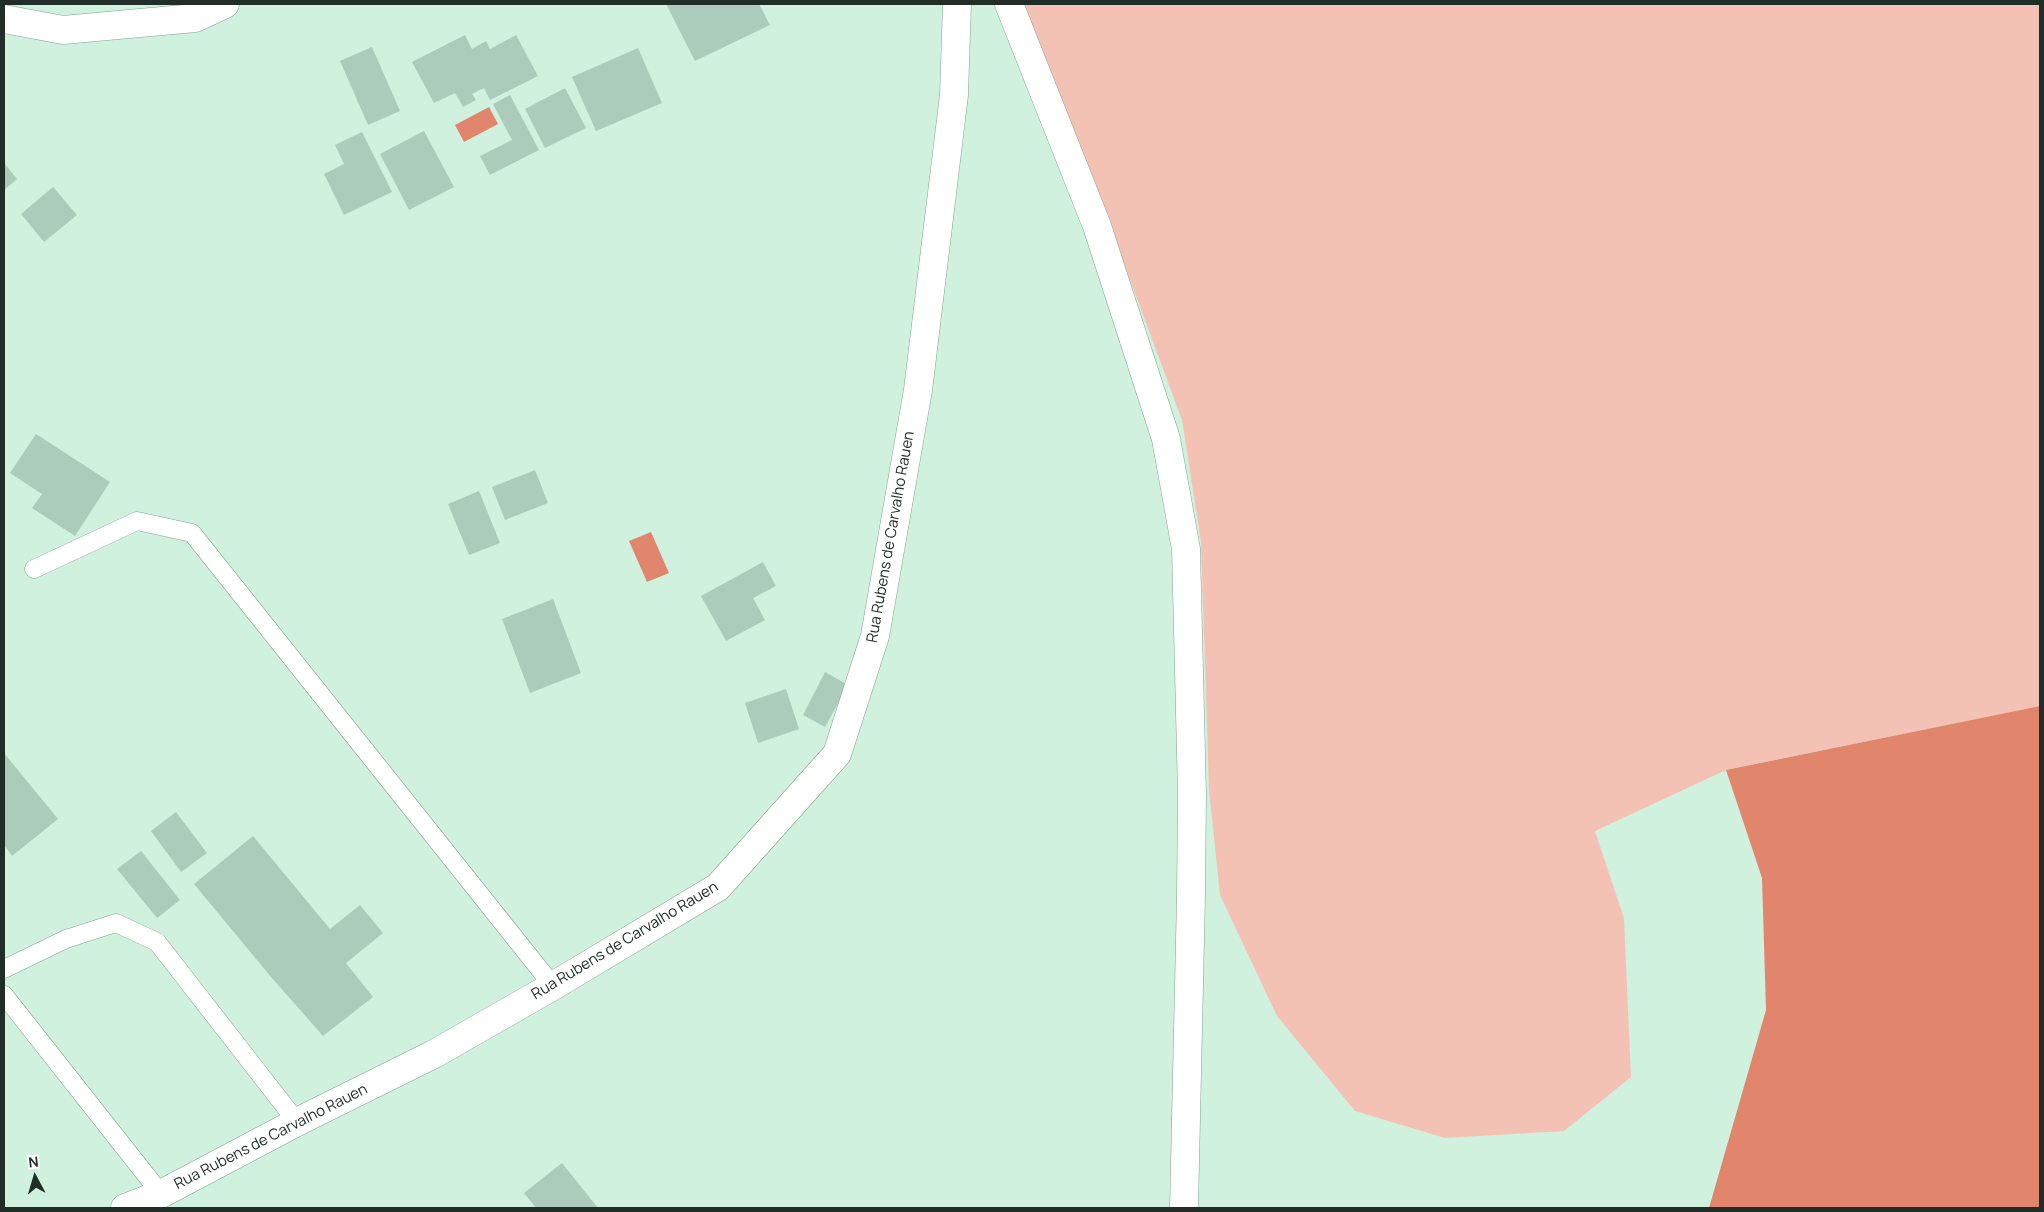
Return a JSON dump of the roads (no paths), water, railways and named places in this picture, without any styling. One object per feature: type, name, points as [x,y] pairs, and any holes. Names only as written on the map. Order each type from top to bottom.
[{"type":"street","points":[[4,19],[63,30],[195,18],[225,4]]},
{"type":"street","name":"Rua Rubens de Carvalho Rauen","points":[[125,1208],[161,1194],[297,1122],[434,1054],[553,986],[718,887],[837,754],[875,636],[918,390],[954,95],[957,4]]},
{"type":"street","points":[[1009,4],[1097,226],[1166,439],[1186,548],[1192,812],[1184,1208]]},
{"type":"lane","points":[[34,569],[137,521],[192,533],[553,986]]},
{"type":"lane","points":[[4,969],[66,939],[116,923],[157,942],[297,1122]]},
{"type":"lane","points":[[4,995],[161,1194]]}]
